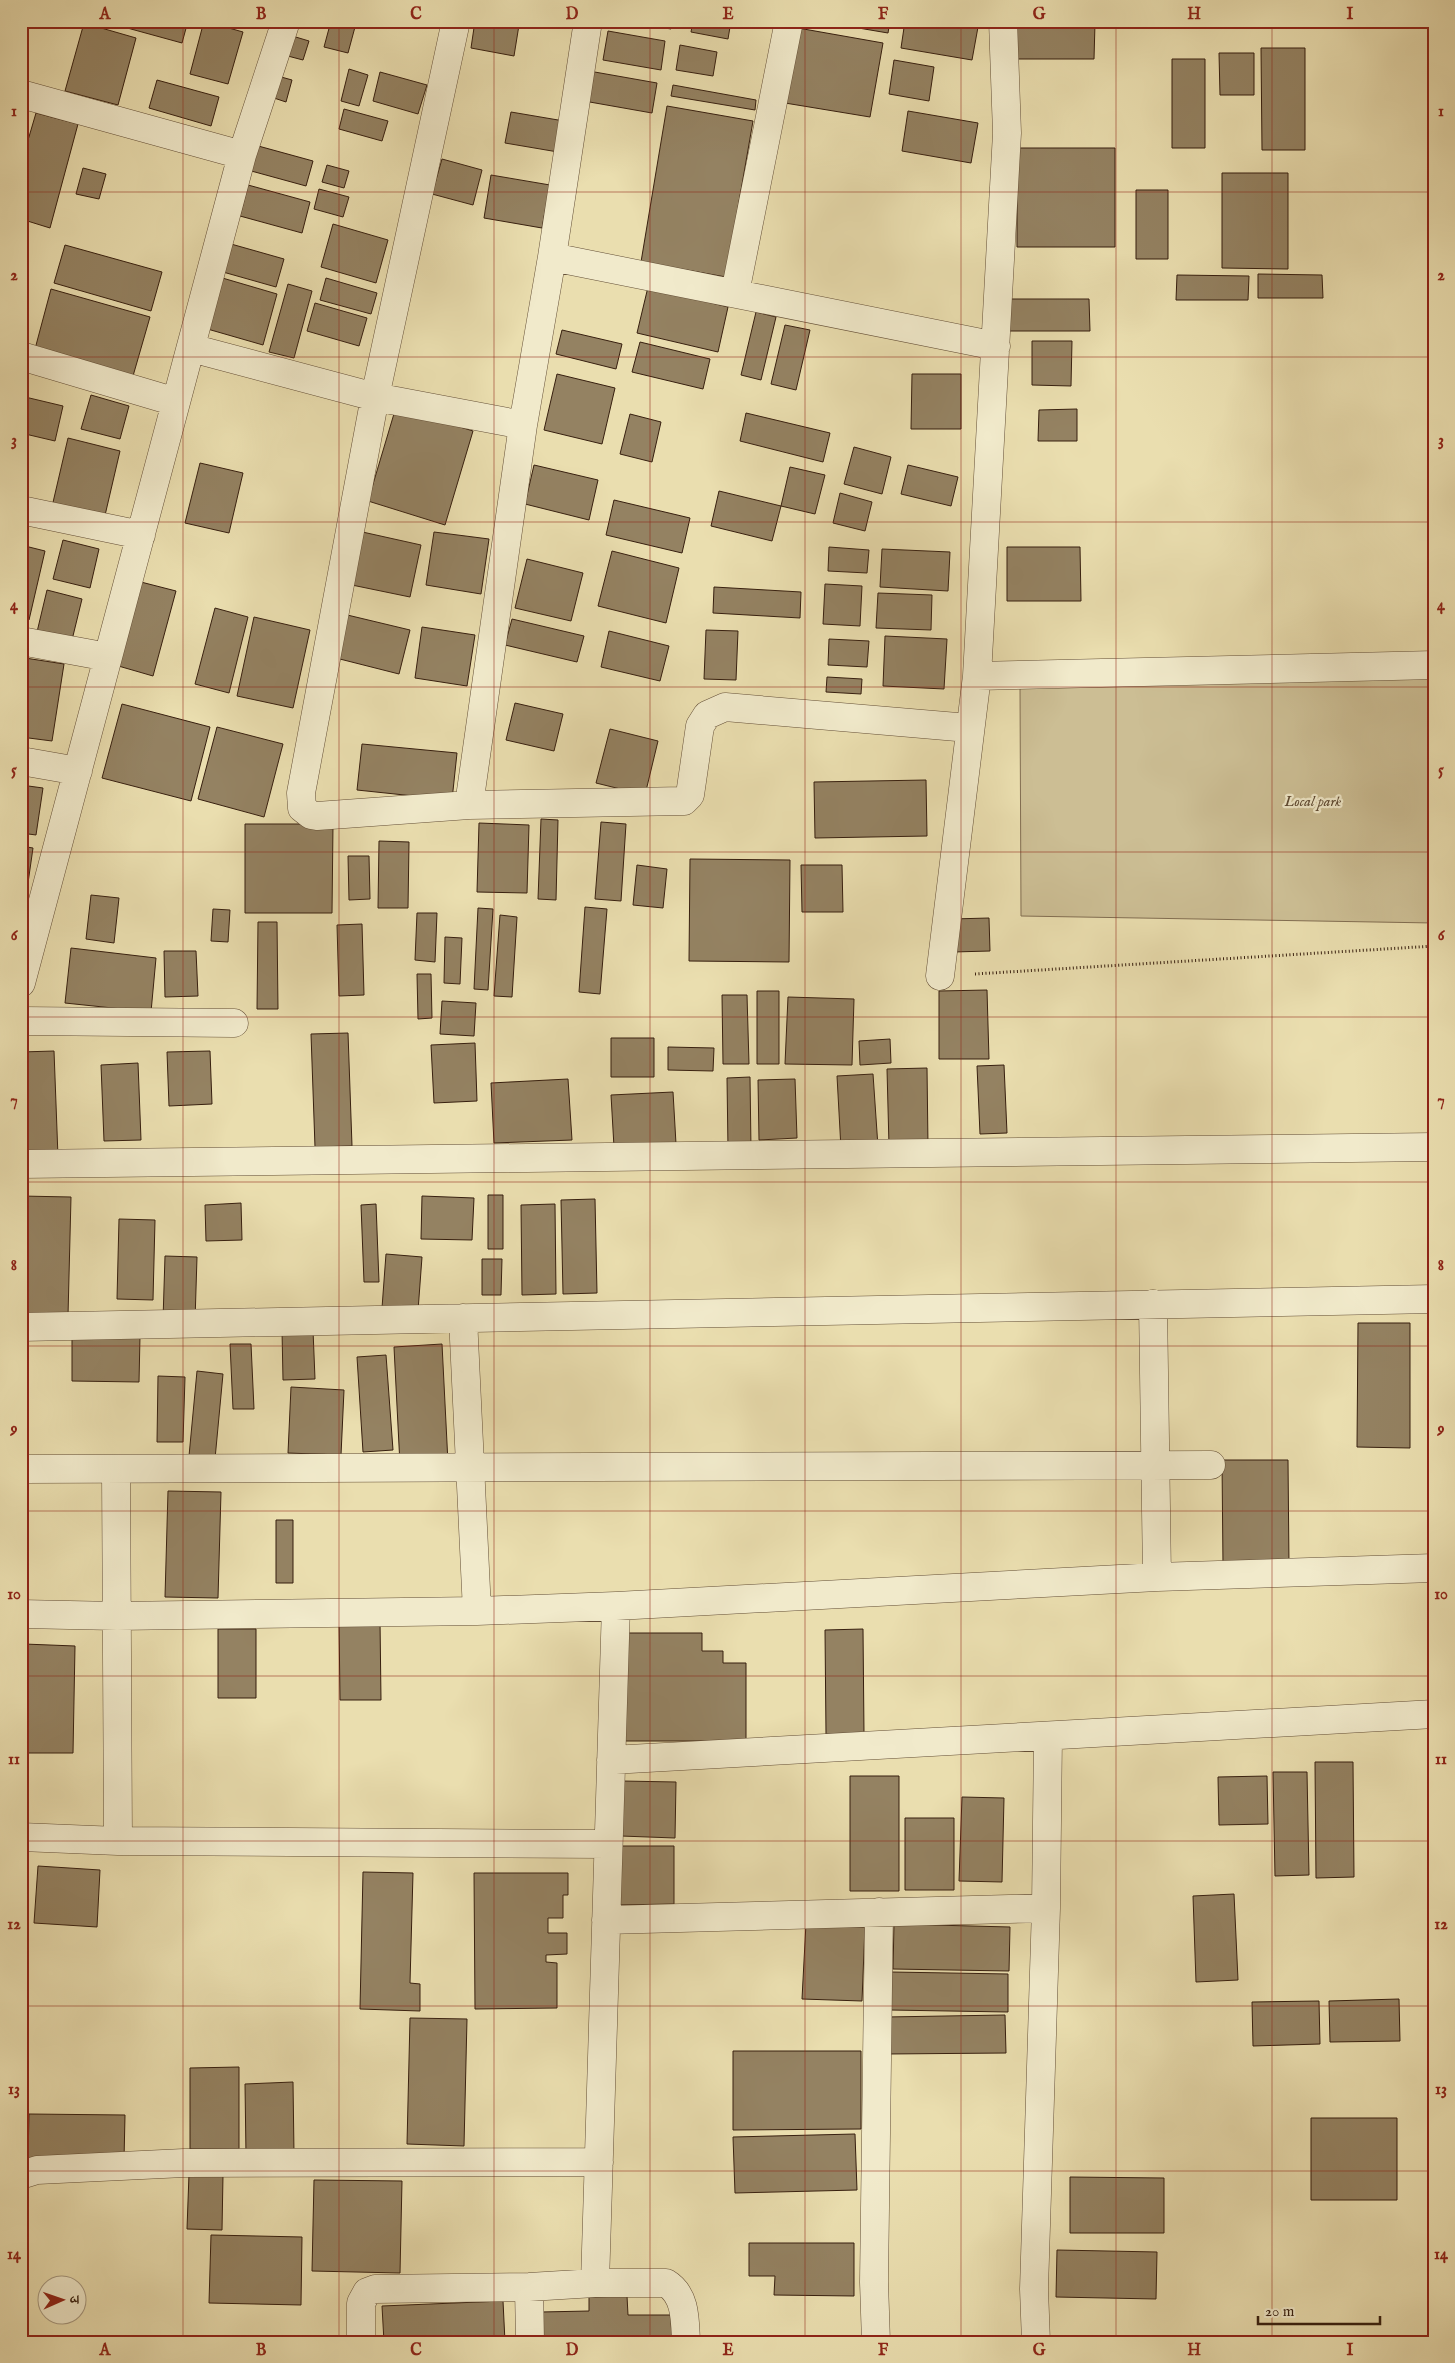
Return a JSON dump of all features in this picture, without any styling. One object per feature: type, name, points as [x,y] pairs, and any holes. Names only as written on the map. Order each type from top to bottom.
[{"type":"street","points":[[21,983],[32,902],[78,771],[242,155],[286,21]]},
{"type":"street","points":[[456,21],[376,397],[300,802],[305,812],[317,816],[469,805],[684,801],[690,795],[700,726],[707,714],[725,707],[970,728]]},
{"type":"street","points":[[469,805],[523,425],[552,257],[588,21]]},
{"type":"street","points":[[735,293],[789,21]]},
{"type":"street","points":[[940,976],[976,676],[1007,134],[1003,21]]},
{"type":"street","points":[[21,94],[242,155]]},
{"type":"street","points":[[552,257],[996,346]]},
{"type":"street","points":[[191,348],[376,397],[523,425]]},
{"type":"street","points":[[21,356],[176,402]]},
{"type":"street","points":[[21,510],[142,535]]},
{"type":"street","points":[[21,641],[108,657]]},
{"type":"street","points":[[976,676],[1434,665]]},
{"type":"street","points":[[21,761],[78,771]]},
{"type":"street","points":[[21,1021],[234,1023]]},
{"type":"street","points":[[21,1164],[1434,1147]]},
{"type":"street","points":[[21,1327],[1434,1299]]},
{"type":"street","points":[[1153,1304],[1157,1577]]},
{"type":"street","points":[[464,1318],[469,1467],[477,1611]]},
{"type":"street","points":[[21,1469],[1211,1465]]},
{"type":"street","points":[[116,1469],[118,1841]]},
{"type":"street","points":[[21,1614],[117,1616],[477,1611],[616,1606],[1157,1577],[1434,1568]]},
{"type":"street","points":[[595,2283],[616,1606]]},
{"type":"street","points":[[611,1760],[1434,1714]]},
{"type":"street","points":[[1036,2342],[1034,2289],[1046,1908],[1048,1736]]},
{"type":"street","points":[[21,1837],[118,1841],[608,1844]]},
{"type":"street","points":[[606,1920],[1046,1908]]},
{"type":"street","points":[[876,2342],[874,2282],[879,1912]]},
{"type":"street","points":[[21,2175],[37,2170],[184,2163],[599,2162]]},
{"type":"street","points":[[361,2342],[361,2303],[367,2292],[375,2289],[529,2287],[595,2283],[666,2284],[675,2288],[683,2304],[686,2342]]},
{"type":"street","points":[[529,2287],[530,2342]]},
{"type":"path","points":[[940,976],[1434,946]]},
{"type":"green space","name":"Local park","points":[[1434,678],[1434,923],[1021,916],[1020,686]]},
{"type":"building","points":[[121,21],[188,21],[182,43],[120,26]]},
{"type":"building","points":[[204,21],[243,32],[228,84],[190,74]]},
{"type":"building","points":[[295,21],[317,21],[315,28]]},
{"type":"building","points":[[331,21],[355,27],[348,53],[324,47]]},
{"type":"building","points":[[475,21],[495,21],[519,25],[514,56],[471,48]]},
{"type":"building","points":[[624,21],[672,21],[671,29]]},
{"type":"building","points":[[693,21],[731,21],[728,39],[691,32]]},
{"type":"building","points":[[829,21],[890,21],[888,33],[829,23]]},
{"type":"building","points":[[905,21],[941,21],[978,27],[972,60],[901,48]]},
{"type":"building","points":[[84,23],[136,38],[118,105],[65,91]]},
{"type":"building","points":[[1012,23],[1095,23],[1094,59],[1012,59]]},
{"type":"building","points":[[798,28],[883,43],[870,117],[785,103]]},
{"type":"building","points":[[608,31],[665,41],[661,70],[603,60]]},
{"type":"building","points":[[289,35],[309,41],[303,60],[284,55]]},
{"type":"building","points":[[680,45],[717,52],[713,76],[676,70]]},
{"type":"building","points":[[1261,48],[1305,48],[1305,150],[1262,150]]},
{"type":"building","points":[[1219,53],[1254,53],[1254,95],[1220,95]]},
{"type":"building","points":[[1172,59],[1205,59],[1205,148],[1172,148]]},
{"type":"building","points":[[894,60],[934,67],[929,101],[889,94]]},
{"type":"building","points":[[349,69],[368,75],[359,106],[341,101]]},
{"type":"building","points":[[589,71],[657,83],[652,113],[584,101]]},
{"type":"building","points":[[380,72],[427,85],[418,114],[373,101]]},
{"type":"building","points":[[274,75],[292,80],[286,102],[268,96]]},
{"type":"building","points":[[157,80],[219,97],[211,126],[149,108]]},
{"type":"building","points":[[673,85],[756,100],[755,110],[671,96]]},
{"type":"building","points":[[667,106],[753,121],[726,277],[641,262]]},
{"type":"building","points":[[344,109],[388,121],[382,141],[339,129]]},
{"type":"building","points":[[908,111],[978,123],[971,163],[902,151]]},
{"type":"building","points":[[511,112],[564,121],[558,152],[505,143]]},
{"type":"building","points":[[36,113],[78,124],[50,228],[21,219],[21,164]]},
{"type":"building","points":[[251,144],[313,161],[306,186],[244,169]]},
{"type":"building","points":[[1017,148],[1115,148],[1115,247],[1017,247]]},
{"type":"building","points":[[442,159],[482,170],[473,205],[432,194]]},
{"type":"building","points":[[327,165],[349,171],[344,188],[322,182]]},
{"type":"building","points":[[83,168],[106,174],[99,199],[76,194]]},
{"type":"building","points":[[1222,173],[1288,173],[1288,269],[1222,268]]},
{"type":"building","points":[[491,175],[550,185],[542,228],[484,218]]},
{"type":"building","points":[[248,185],[310,202],[302,233],[240,216]]},
{"type":"building","points":[[319,189],[349,197],[343,217],[314,209]]},
{"type":"building","points":[[1136,190],[1168,190],[1168,259],[1136,259]]},
{"type":"building","points":[[333,224],[388,240],[376,283],[321,267]]},
{"type":"building","points":[[231,244],[284,259],[276,287],[223,272]]},
{"type":"building","points":[[65,245],[162,272],[151,311],[54,283]]},
{"type":"building","points":[[1258,274],[1322,275],[1323,298],[1258,298]]},
{"type":"building","points":[[1177,275],[1249,276],[1248,300],[1176,300]]},
{"type":"building","points":[[219,277],[277,294],[263,345],[204,328]]},
{"type":"building","points":[[326,278],[377,293],[371,314],[320,300]]},
{"type":"building","points":[[288,284],[312,291],[294,358],[269,352]]},
{"type":"building","points":[[648,287],[728,307],[718,352],[637,333]]},
{"type":"building","points":[[51,289],[150,317],[133,376],[35,349]]},
{"type":"building","points":[[1010,299],[1089,299],[1090,331],[1009,331]]},
{"type":"building","points":[[315,303],[367,318],[359,346],[307,331]]},
{"type":"building","points":[[756,312],[776,317],[761,380],[741,375]]},
{"type":"building","points":[[785,325],[810,330],[796,390],[771,384]]},
{"type":"building","points":[[562,330],[622,344],[616,369],[556,354]]},
{"type":"building","points":[[1032,341],[1072,341],[1071,386],[1032,385]]},
{"type":"building","points":[[640,342],[710,359],[703,389],[632,372]]},
{"type":"building","points":[[557,374],[615,388],[602,444],[544,430]]},
{"type":"building","points":[[912,374],[961,374],[961,429],[911,429]]},
{"type":"building","points":[[91,395],[129,406],[120,439],[81,429]]},
{"type":"building","points":[[21,396],[63,406],[55,441],[21,433]]},
{"type":"building","points":[[396,407],[473,431],[445,525],[368,501]]},
{"type":"building","points":[[1077,409],[1077,441],[1038,441],[1039,410]]},
{"type":"building","points":[[746,413],[830,433],[823,462],[740,441]]},
{"type":"building","points":[[630,414],[661,422],[652,462],[620,454]]},
{"type":"building","points":[[68,438],[120,451],[103,524],[51,511]]},
{"type":"building","points":[[854,447],[891,457],[882,494],[844,484]]},
{"type":"building","points":[[200,463],[243,473],[229,533],[185,523]]},
{"type":"building","points":[[534,465],[598,480],[589,520],[525,504]]},
{"type":"building","points":[[908,465],[958,477],[951,506],[901,494]]},
{"type":"building","points":[[790,467],[825,475],[815,514],[781,506]]},
{"type":"building","points":[[719,491],[781,506],[772,541],[711,526]]},
{"type":"building","points":[[840,493],[872,502],[865,531],[833,523]]},
{"type":"building","points":[[614,500],[690,518],[682,553],[606,535]]},
{"type":"building","points":[[358,531],[421,545],[410,597],[347,584]]},
{"type":"building","points":[[434,532],[489,539],[481,594],[426,585]]},
{"type":"building","points":[[63,540],[99,549],[90,588],[53,579]]},
{"type":"building","points":[[21,545],[45,551],[29,620],[21,618]]},
{"type":"building","points":[[829,547],[869,550],[867,573],[828,571]]},
{"type":"building","points":[[1007,547],[1080,547],[1081,601],[1007,601]]},
{"type":"building","points":[[882,549],[950,552],[948,591],[880,587]]},
{"type":"building","points":[[612,551],[679,568],[666,623],[598,606]]},
{"type":"building","points":[[527,559],[583,573],[571,621],[515,608]]},
{"type":"building","points":[[137,581],[176,591],[153,676],[115,665]]},
{"type":"building","points":[[825,584],[862,586],[860,626],[823,624]]},
{"type":"building","points":[[714,587],[801,592],[800,618],[713,613]]},
{"type":"building","points":[[47,590],[82,599],[72,640],[37,632]]},
{"type":"building","points":[[878,593],[932,595],[931,630],[876,628]]},
{"type":"building","points":[[215,608],[248,617],[229,693],[195,684]]},
{"type":"building","points":[[339,613],[410,630],[399,674],[328,656]]},
{"type":"building","points":[[254,617],[310,630],[293,708],[237,696]]},
{"type":"building","points":[[512,619],[584,636],[577,662],[505,645]]},
{"type":"building","points":[[422,627],[475,635],[467,686],[415,678]]},
{"type":"building","points":[[706,630],[738,631],[736,680],[704,679]]},
{"type":"building","points":[[609,631],[669,646],[660,681],[601,667]]},
{"type":"building","points":[[885,636],[947,639],[944,689],[883,686]]},
{"type":"building","points":[[829,639],[869,641],[867,667],[828,665]]},
{"type":"building","points":[[25,658],[64,664],[52,741],[21,737],[21,682]]},
{"type":"building","points":[[827,677],[862,679],[861,694],[826,692]]},
{"type":"building","points":[[515,703],[563,714],[554,751],[506,740]]},
{"type":"building","points":[[122,704],[210,727],[191,801],[102,778]]},
{"type":"building","points":[[217,727],[283,744],[264,817],[198,799]]},
{"type":"building","points":[[610,729],[658,741],[645,795],[596,783]]},
{"type":"building","points":[[362,744],[457,753],[452,800],[357,790]]},
{"type":"building","points":[[926,780],[927,836],[815,838],[814,782]]},
{"type":"building","points":[[21,785],[43,788],[36,835],[21,833]]},
{"type":"building","points":[[541,819],[558,820],[556,900],[538,899]]},
{"type":"building","points":[[601,822],[626,824],[621,901],[595,899]]},
{"type":"building","points":[[479,823],[529,825],[527,893],[477,892]]},
{"type":"building","points":[[245,824],[333,824],[332,913],[245,913]]},
{"type":"building","points":[[379,841],[409,842],[408,908],[378,908]]},
{"type":"building","points":[[21,846],[33,848],[28,883],[21,881]]},
{"type":"building","points":[[348,856],[369,856],[370,899],[349,900]]},
{"type":"building","points":[[690,859],[790,860],[789,962],[689,961]]},
{"type":"building","points":[[637,865],[667,869],[663,908],[633,905]]},
{"type":"building","points":[[801,865],[842,865],[843,912],[802,912]]},
{"type":"building","points":[[91,895],[119,898],[114,943],[86,939]]},
{"type":"building","points":[[585,907],[607,909],[600,994],[579,992]]},
{"type":"building","points":[[478,908],[493,909],[488,990],[474,989]]},
{"type":"building","points":[[213,909],[230,910],[228,942],[211,941]]},
{"type":"building","points":[[417,913],[437,913],[435,962],[415,960]]},
{"type":"building","points":[[500,915],[517,917],[512,997],[494,996]]},
{"type":"building","points":[[989,918],[990,951],[953,952],[952,919]]},
{"type":"building","points":[[258,922],[277,922],[278,1009],[257,1009]]},
{"type":"building","points":[[362,924],[364,995],[339,996],[337,925]]},
{"type":"building","points":[[445,937],[462,938],[460,984],[444,983]]},
{"type":"building","points":[[71,948],[156,958],[151,1012],[65,1003]]},
{"type":"building","points":[[164,951],[196,951],[198,996],[165,997]]},
{"type":"building","points":[[417,974],[431,974],[432,1018],[418,1019]]},
{"type":"building","points":[[987,990],[989,1059],[939,1059],[939,991]]},
{"type":"building","points":[[757,991],[779,991],[779,1064],[757,1064]]},
{"type":"building","points":[[722,995],[747,995],[749,1064],[723,1064]]},
{"type":"building","points":[[788,997],[854,999],[852,1065],[785,1064]]},
{"type":"building","points":[[442,1001],[476,1003],[474,1036],[440,1034]]},
{"type":"building","points":[[348,1033],[352,1146],[315,1147],[311,1034]]},
{"type":"building","points":[[611,1038],[654,1038],[654,1077],[611,1077]]},
{"type":"building","points":[[890,1039],[891,1063],[860,1065],[859,1041]]},
{"type":"building","points":[[475,1043],[477,1101],[434,1103],[431,1045]]},
{"type":"building","points":[[668,1047],[714,1048],[713,1071],[668,1070]]},
{"type":"building","points":[[54,1051],[58,1157],[21,1158],[21,1052]]},
{"type":"building","points":[[210,1051],[212,1104],[169,1106],[167,1052]]},
{"type":"building","points":[[138,1063],[141,1140],[104,1141],[101,1065]]},
{"type":"building","points":[[1004,1065],[1007,1133],[980,1134],[977,1066]]},
{"type":"building","points":[[927,1068],[928,1146],[889,1146],[887,1069]]},
{"type":"building","points":[[873,1074],[878,1147],[841,1149],[837,1076]]},
{"type":"building","points":[[750,1077],[751,1149],[728,1149],[727,1078]]},
{"type":"building","points":[[568,1079],[572,1140],[494,1143],[491,1083]]},
{"type":"building","points":[[795,1079],[797,1138],[759,1140],[758,1080]]},
{"type":"building","points":[[673,1092],[676,1144],[614,1147],[611,1095]]},
{"type":"building","points":[[488,1195],[503,1195],[503,1249],[488,1249]]},
{"type":"building","points":[[21,1196],[71,1197],[68,1316],[21,1314]]},
{"type":"building","points":[[422,1196],[474,1198],[472,1240],[421,1239]]},
{"type":"building","points":[[595,1199],[597,1293],[563,1294],[561,1200]]},
{"type":"building","points":[[241,1203],[242,1240],[206,1241],[205,1205]]},
{"type":"building","points":[[376,1204],[379,1282],[364,1282],[361,1205]]},
{"type":"building","points":[[555,1204],[556,1294],[522,1295],[521,1205]]},
{"type":"building","points":[[119,1219],[155,1220],[153,1300],[117,1299]]},
{"type":"building","points":[[386,1254],[422,1257],[418,1311],[382,1308]]},
{"type":"building","points":[[165,1256],[197,1257],[195,1321],[163,1320]]},
{"type":"building","points":[[482,1259],[502,1259],[501,1295],[482,1295]]},
{"type":"building","points":[[1358,1323],[1410,1323],[1410,1448],[1357,1447]]},
{"type":"building","points":[[282,1330],[313,1330],[315,1379],[283,1380]]},
{"type":"building","points":[[72,1334],[140,1336],[139,1382],[72,1381]]},
{"type":"building","points":[[230,1344],[251,1344],[254,1409],[233,1409]]},
{"type":"building","points":[[442,1344],[448,1463],[400,1465],[394,1347]]},
{"type":"building","points":[[386,1355],[393,1450],[363,1452],[357,1357]]},
{"type":"building","points":[[197,1371],[223,1374],[215,1459],[189,1456]]},
{"type":"building","points":[[158,1376],[185,1377],[183,1442],[157,1442]]},
{"type":"building","points":[[291,1387],[344,1390],[341,1455],[288,1453]]},
{"type":"building","points":[[1222,1460],[1288,1460],[1289,1566],[1223,1566]]},
{"type":"building","points":[[168,1491],[221,1492],[218,1598],[165,1597]]},
{"type":"building","points":[[276,1520],[293,1520],[293,1583],[276,1583]]},
{"type":"building","points":[[339,1621],[380,1621],[381,1700],[340,1700]]},
{"type":"building","points":[[218,1629],[256,1629],[256,1698],[218,1698]]},
{"type":"building","points":[[863,1629],[864,1734],[826,1734],[825,1630]]},
{"type":"building","points":[[625,1633],[702,1633],[702,1651],[723,1651],[723,1663],[746,1663],[746,1741],[625,1741]]},
{"type":"building","points":[[24,1644],[75,1646],[73,1753],[23,1753]]},
{"type":"building","points":[[1315,1762],[1353,1762],[1354,1877],[1316,1878]]},
{"type":"building","points":[[1273,1772],[1307,1772],[1309,1875],[1275,1876]]},
{"type":"building","points":[[850,1776],[899,1776],[899,1891],[850,1891]]},
{"type":"building","points":[[1267,1776],[1268,1824],[1219,1825],[1218,1777]]},
{"type":"building","points":[[622,1781],[676,1782],[675,1838],[621,1836]]},
{"type":"building","points":[[962,1797],[1004,1798],[1002,1882],[959,1881]]},
{"type":"building","points":[[905,1818],[954,1818],[954,1890],[905,1890]]},
{"type":"building","points":[[615,1846],[674,1846],[674,1904],[615,1905]]},
{"type":"building","points":[[38,1866],[100,1870],[97,1927],[34,1923]]},
{"type":"building","points":[[21,1869],[25,1869],[24,1915],[21,1915]]},
{"type":"building","points":[[363,1872],[413,1873],[410,1983],[420,1984],[420,2011],[360,2009]]},
{"type":"building","points":[[474,1873],[568,1873],[568,1895],[563,1895],[563,1918],[548,1918],[548,1933],[567,1933],[567,1954],[546,1955],[546,1962],[557,1963],[557,2008],[475,2009]]},
{"type":"building","points":[[1234,1894],[1238,1980],[1196,1982],[1193,1896]]},
{"type":"building","points":[[806,1923],[865,1925],[862,2001],[802,1999]]},
{"type":"building","points":[[894,1924],[1010,1927],[1009,1971],[893,1969]]},
{"type":"building","points":[[891,1972],[1008,1974],[1008,2012],[890,2010]]},
{"type":"building","points":[[1399,1999],[1400,2041],[1330,2042],[1329,2001]]},
{"type":"building","points":[[1319,2001],[1320,2044],[1253,2046],[1252,2002]]},
{"type":"building","points":[[1005,2015],[1006,2053],[887,2054],[886,2017]]},
{"type":"building","points":[[410,2018],[467,2019],[464,2146],[407,2144]]},
{"type":"building","points":[[733,2051],[861,2051],[861,2129],[733,2130]]},
{"type":"building","points":[[239,2067],[239,2149],[190,2149],[190,2068]]},
{"type":"building","points":[[293,2082],[294,2154],[246,2155],[245,2084]]},
{"type":"building","points":[[29,2114],[125,2115],[124,2160],[28,2158]]},
{"type":"building","points":[[1311,2118],[1397,2118],[1397,2200],[1311,2200]]},
{"type":"building","points":[[855,2134],[857,2190],[735,2193],[733,2137]]},
{"type":"building","points":[[189,2174],[223,2175],[222,2230],[187,2229]]},
{"type":"building","points":[[1070,2177],[1164,2178],[1164,2233],[1070,2233]]},
{"type":"building","points":[[314,2180],[402,2181],[400,2273],[312,2271]]},
{"type":"building","points":[[211,2235],[302,2237],[301,2305],[209,2303]]},
{"type":"building","points":[[749,2243],[854,2243],[854,2296],[774,2295],[775,2276],[749,2276]]},
{"type":"building","points":[[1057,2250],[1157,2252],[1156,2299],[1056,2297]]},
{"type":"building","points":[[627,2296],[628,2315],[671,2315],[672,2342],[542,2342],[541,2312],[589,2311],[589,2297]]},
{"type":"building","points":[[503,2301],[505,2342],[384,2342],[382,2306]]}]
